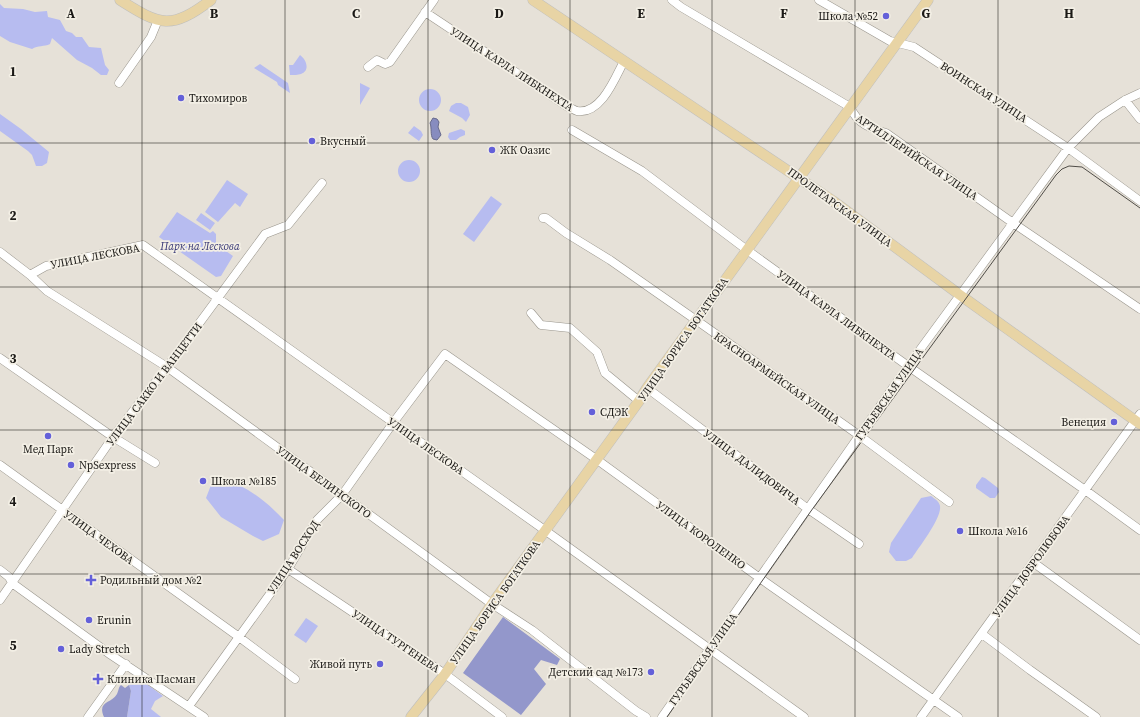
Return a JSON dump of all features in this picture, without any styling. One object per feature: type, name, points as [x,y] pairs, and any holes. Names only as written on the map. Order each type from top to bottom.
[{"type":"main road","points":[[120,0],[142,14],[170,22],[179,20],[194,13],[211,0]]},
{"type":"main road","name":"ПРОЛЕТАРСКАЯ УЛИЦА","points":[[533,0],[799,177],[960,295],[1138,420]]},
{"type":"main road","name":"УЛИЦА БОРИСА БОГАТКОВА","points":[[412,717],[445,674],[492,604],[928,0]]},
{"type":"street","points":[[368,67],[377,60],[385,64],[390,62],[434,0]]},
{"type":"street","name":"АРТИЛЛЕРИЙСКАЯ УЛИЦА","points":[[672,0],[681,7],[850,107],[855,117],[870,128],[886,133],[1013,223],[1140,309]]},
{"type":"street","name":"ВОИНСКАЯ УЛИЦА","points":[[819,0],[890,41],[914,47],[1068,148],[1140,200]]},
{"type":"street","name":"УЛИЦА КАРЛА ЛИБКНЕХТА","points":[[425,12],[568,108],[577,111],[594,107],[607,94],[624,61]]},
{"type":"street","points":[[119,83],[151,37],[160,20]]},
{"type":"street","name":"ГУРЬЕВСКАЯ УЛИЦА","points":[[662,717],[908,366],[1068,148],[1099,117],[1125,100],[1140,93]]},
{"type":"street","points":[[1125,100],[1140,119]]},
{"type":"street","name":"УЛИЦА КАРЛА ЛИБКНЕХТА","points":[[572,130],[642,171],[747,250],[1140,530]]},
{"type":"street","name":"УЛИЦА САККО И ВАНЦЕТТИ","points":[[0,600],[113,437],[167,367],[265,234],[288,225],[322,183]]},
{"type":"street","name":"КРАСНОАРМЕЙСКАЯ УЛИЦА","points":[[543,218],[546,218],[566,233],[610,260],[696,320],[860,436],[949,502]]},
{"type":"street","name":"УЛИЦА ЛЕСКОВА","points":[[30,275],[46,266],[143,245],[546,531],[804,717]]},
{"type":"street","name":"УЛИЦА БЕЛИНСКОГО","points":[[0,252],[30,275],[47,291],[167,367],[492,604],[532,630],[636,711],[646,717]]},
{"type":"street","points":[[531,313],[541,325],[570,328],[597,352],[605,373],[639,402]]},
{"type":"street","name":"УЛИЦА ВОСХОД","points":[[189,706],[288,569],[317,520],[342,495],[393,422],[445,354]]},
{"type":"street","name":"УЛИЦА КОРОЛЕНКО","points":[[445,354],[596,459],[760,578],[958,717]]},
{"type":"street","points":[[0,358],[113,437],[155,463]]},
{"type":"street","name":"УЛИЦА ДАЛИДОВИЧА","points":[[647,388],[808,509],[859,544]]},
{"type":"street","name":"УЛИЦА ДОБРОЛЮБОВА","points":[[922,717],[1085,490],[1138,420]]},
{"type":"street","name":"УЛИЦА ЧЕХОВА","points":[[0,465],[239,637],[295,680]]},
{"type":"street","points":[[1034,563],[1140,640]]},
{"type":"street","name":"УЛИЦА ТУРГЕНЕВА","points":[[288,569],[445,674],[502,717]]},
{"type":"street","points":[[0,570],[9,576],[12,583],[111,655],[204,717]]},
{"type":"street","points":[[982,634],[1096,717]]},
{"type":"street","points":[[88,717],[126,664]]},
{"type":"green space","points":[[0,4],[4,8],[23,9],[35,12],[47,11],[48,17],[60,20],[66,31],[72,33],[76,37],[82,37],[89,47],[101,48],[105,65],[109,70],[107,75],[101,75],[77,60],[52,38],[50,44],[32,49],[10,42],[0,36]]},
{"type":"green space","points":[[300,55],[306,62],[306,70],[301,74],[290,75],[289,65],[293,65]]},
{"type":"green space","points":[[260,64],[288,83],[290,93],[278,85],[277,82],[254,68]]},
{"type":"green space","points":[[360,83],[370,88],[360,105]]},
{"type":"green space","points":[[430,89],[438,92],[441,100],[438,108],[430,111],[422,108],[419,100],[422,92]]},
{"type":"green space","points":[[456,103],[461,103],[468,107],[470,115],[466,122],[449,111],[451,106]]},
{"type":"green space","points":[[0,114],[49,152],[47,163],[42,166],[36,166],[32,155],[28,151],[0,131]]},
{"type":"green space","points":[[414,126],[421,131],[423,135],[419,141],[408,133]]},
{"type":"green space","points":[[461,129],[465,131],[465,135],[456,140],[450,140],[448,137],[449,133]]},
{"type":"green space","points":[[409,160],[417,163],[420,171],[417,179],[409,182],[401,179],[398,171],[401,163]]},
{"type":"green space","points":[[227,180],[248,194],[240,207],[235,203],[218,222],[205,212]]},
{"type":"green space","points":[[491,196],[502,204],[474,242],[463,234]]},
{"type":"green space","name":"Парк на Лескова","points":[[177,212],[210,233],[213,231],[216,234],[216,244],[233,256],[221,276],[216,277],[159,237]]},
{"type":"green space","points":[[201,213],[215,223],[210,230],[196,220]]},
{"type":"green space","points":[[982,477],[998,488],[999,492],[995,498],[990,498],[976,488],[976,485]]},
{"type":"green space","points":[[221,479],[230,481],[247,489],[263,500],[277,513],[284,520],[279,534],[263,541],[221,517],[206,498],[211,485]]},
{"type":"green space","points":[[931,496],[938,501],[940,506],[940,511],[934,525],[912,558],[906,561],[896,561],[889,552],[891,543],[921,498]]},
{"type":"green space","points":[[306,618],[318,626],[306,643],[294,635]]},
{"type":"green space","points":[[136,676],[163,696],[155,701],[151,709],[161,717],[127,717],[131,691],[129,685]]},
{"type":"shaded area","points":[[433,118],[437,119],[439,122],[438,127],[441,135],[437,140],[433,139],[432,136],[430,123]]},
{"type":"shaded area","points":[[503,617],[560,659],[557,665],[541,660],[534,669],[546,684],[521,715],[463,673]]},
{"type":"shaded area","points":[[121,685],[125,688],[129,685],[131,691],[127,717],[104,717],[102,712],[103,705],[117,694]]},
{"type":"tram line","points":[[667,717],[811,511],[1056,175],[1062,169],[1069,166],[1082,167],[1140,208]]},
{"type":"place","name":"Школа №52","points":[[886,16]]},
{"type":"place","name":"Тихомиров","points":[[181,98]]},
{"type":"place","name":"Вкусный","points":[[312,141]]},
{"type":"place","name":"ЖК Оазис","points":[[492,150]]},
{"type":"place","name":"СДЭК","points":[[592,412]]},
{"type":"place","name":"Венеция","points":[[1114,422]]},
{"type":"place","name":"Мед Парк","points":[[48,436]]},
{"type":"place","name":"NpSexpress","points":[[71,465]]},
{"type":"place","name":"Школа №185","points":[[203,481]]},
{"type":"place","name":"Школа №16","points":[[960,531]]},
{"type":"place","name":"Родильный дом №2","points":[[91,580]]},
{"type":"place","name":"Erunin","points":[[89,620]]},
{"type":"place","name":"Lady Stretch","points":[[61,649]]},
{"type":"place","name":"Живой путь","points":[[380,664]]},
{"type":"place","name":"Детский сад №173","points":[[651,672]]},
{"type":"place","name":"Клиника Пасман","points":[[98,679]]}]
